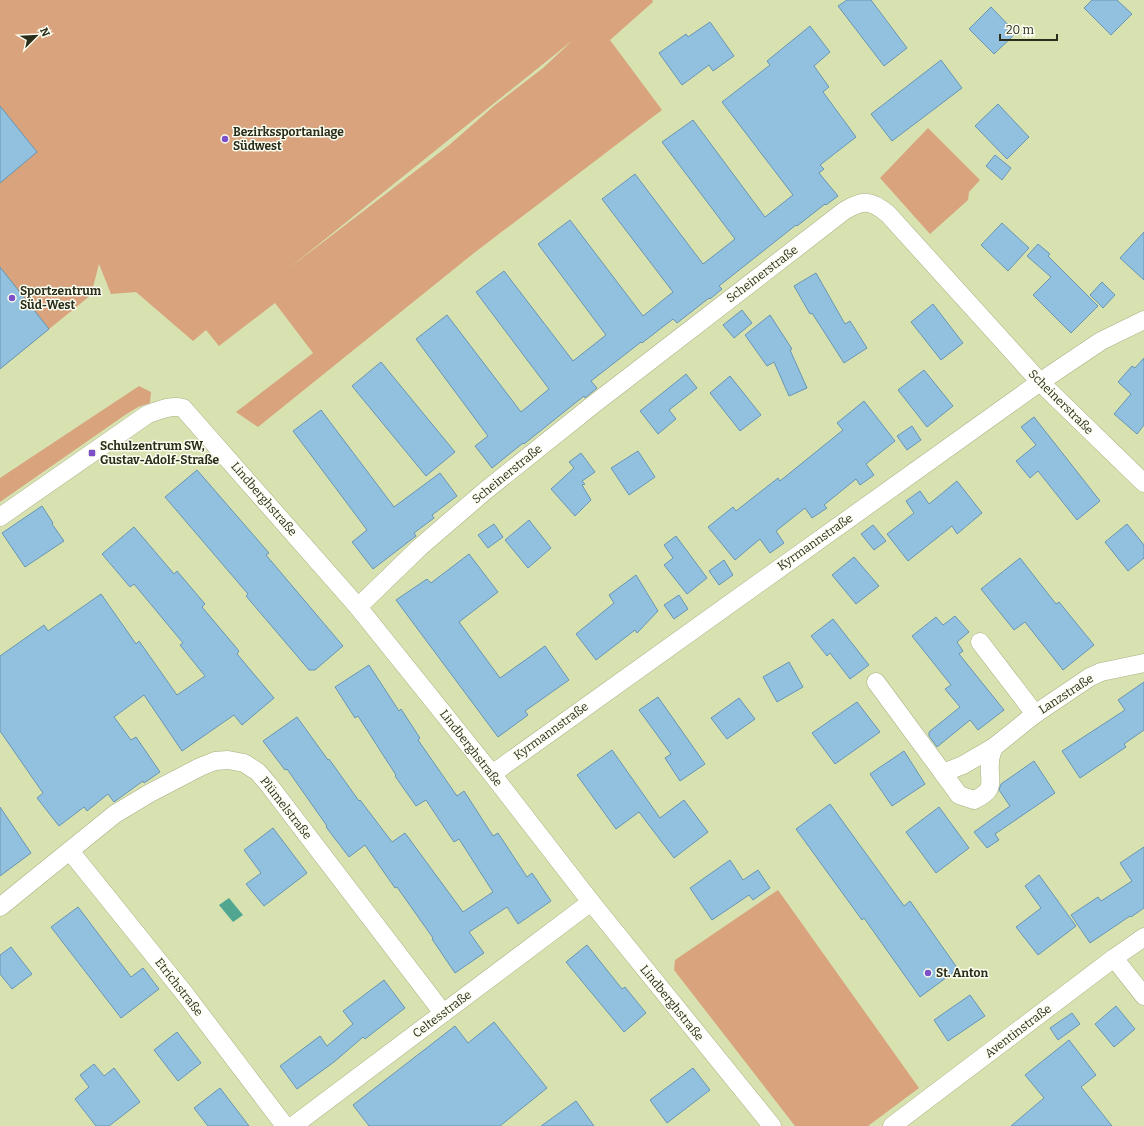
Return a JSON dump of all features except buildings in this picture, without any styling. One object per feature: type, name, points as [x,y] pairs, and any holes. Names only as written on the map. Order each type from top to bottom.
[{"type":"street","name":"Scheinerstraße","points":[[358,607],[420,547],[485,491],[606,395],[844,211],[854,204],[865,202],[876,205],[888,214],[1040,382],[1144,483]]},
{"type":"street","name":"Kyrmannstraße","points":[[492,774],[1040,382],[1101,341],[1144,320]]},
{"type":"street","name":"Lindberghstraße","points":[[0,517],[148,414],[167,407],[175,406],[184,408],[358,607],[492,774],[591,902],[772,1126]]},
{"type":"street","name":"Lanzstraße","points":[[980,642],[1035,714]]},
{"type":"street","name":"Lanzstraße","points":[[943,773],[968,762],[994,747],[1035,714],[1090,677],[1101,672],[1144,663]]},
{"type":"street","points":[[876,682],[959,794],[974,800],[981,797],[987,791],[991,785],[990,761],[994,747]]},
{"type":"street","name":"Plümelstraße","points":[[0,907],[115,814],[175,778],[215,761],[228,760],[244,763],[258,772],[269,785],[443,1013]]},
{"type":"street","name":"Etrichstraße","points":[[70,851],[185,994],[285,1126]]},
{"type":"street","name":"Celtesstraße","points":[[293,1126],[591,902]]},
{"type":"street","name":"Aventinstraße","points":[[892,1126],[1144,937]]},
{"type":"street","points":[[1114,958],[1144,996]]},
{"type":"shaded area","name":"Bezirkssportanlage Südwest","points":[[0,0],[652,0],[653,2],[610,40],[662,110],[474,253],[258,427],[236,412],[313,353],[275,303],[219,346],[206,330],[193,341],[136,292],[111,294],[99,264],[91,295],[0,369]],"holes":[[[573,40],[543,68],[495,105],[448,146],[288,269]]]},
{"type":"shaded area","points":[[928,128],[980,180],[969,192],[968,200],[930,234],[880,178]]},
{"type":"shaded area","points":[[139,386],[151,392],[150,403],[138,407],[125,415],[0,502],[0,478]]},
{"type":"shaded area","points":[[778,890],[919,1088],[868,1126],[795,1126],[674,970],[675,960]]},
{"type":"water","points":[[229,898],[243,915],[233,922],[219,905]]},
{"type":"place","name":"Bezirkssportanlage Südwest","points":[[225,139]]},
{"type":"place","name":"Sportzentrum Süd-West","points":[[12,298]]},
{"type":"place","name":"Schulzentrum SW, Gustav-Adolf-Straße","points":[[92,453]]},
{"type":"place","name":"St. Anton","points":[[928,973]]}]
